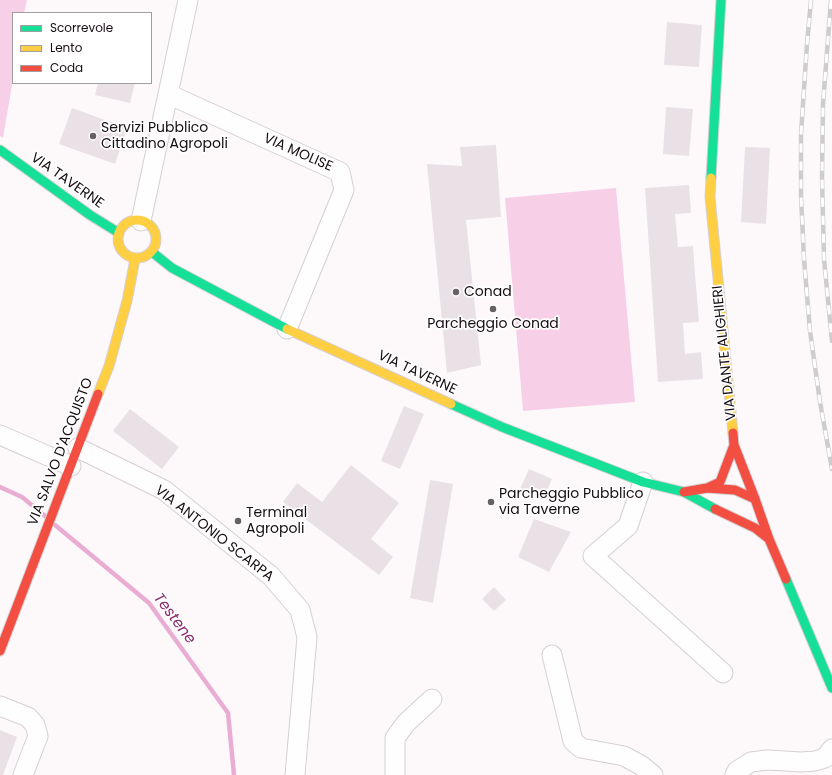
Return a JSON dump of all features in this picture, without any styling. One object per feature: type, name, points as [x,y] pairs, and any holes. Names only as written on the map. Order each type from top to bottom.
[{"type":"street","points":[[141,221],[188,0]]},
{"type":"street","name":"VIA DANTE ALIGHIERI","points":[[721,0],[710,197],[734,445],[755,498],[769,540],[832,688]]},
{"type":"street","name":"VIA MOLISE","points":[[168,94],[340,172],[344,190],[287,329]]},
{"type":"street","name":"VIA TAVERNE","points":[[0,150],[90,215],[119,233]]},
{"type":"street","points":[[136,220],[141,221],[147,222],[155,231],[156,242],[152,252],[147,256],[135,259],[124,254],[118,244],[118,238],[122,228],[130,222],[136,220]]},
{"type":"street","name":"VIA TAVERNE","points":[[152,252],[172,268],[287,329],[502,427],[643,482],[684,492],[755,528],[769,540]]},
{"type":"street","name":"VIA SALVO D'ACQUISTO","points":[[0,651],[109,366],[128,301],[135,259]]},
{"type":"street","points":[[0,435],[70,469]]},
{"type":"street","name":"VIA TAVERNE","points":[[707,488],[720,482],[734,445]]},
{"type":"street","name":"VIA ANTONIO SCARPA","points":[[78,448],[164,490],[271,576],[300,610],[307,637],[295,775]]},
{"type":"street","points":[[643,482],[628,526],[593,556],[723,673]]},
{"type":"street","name":"VIA TAVERNE","points":[[684,492],[707,488],[735,490],[755,498]]},
{"type":"street","name":"VIA TAVERNE","points":[[714,508],[741,506],[755,498]]},
{"type":"street","points":[[552,655],[573,741],[581,748],[624,756],[642,766],[653,775]]},
{"type":"street","points":[[395,775],[395,738],[406,723],[432,699]]},
{"type":"street","points":[[0,706],[28,717],[35,725],[38,736],[23,775]]},
{"type":"street","points":[[735,775],[737,771],[751,762],[768,760],[801,762],[815,761],[825,758],[832,750]]},
{"type":"shaded area","points":[[0,0],[27,0],[24,12],[12,12],[12,84],[3,138],[0,136]]},
{"type":"shaded area","points":[[616,188],[635,402],[523,411],[505,198]]},
{"type":"building","points":[[667,22],[702,25],[699,67],[664,65]]},
{"type":"building","points":[[98,84],[135,84],[130,103],[95,95]]},
{"type":"building","points":[[666,107],[693,109],[689,156],[663,154]]},
{"type":"building","name":"Servizi Pubblico Cittadino Agropoli","points":[[72,108],[127,128],[115,164],[59,144]]},
{"type":"building","name":"Conad","points":[[496,145],[501,217],[466,220],[481,365],[447,373],[427,164],[462,166],[460,147]]},
{"type":"building","points":[[745,147],[770,148],[766,224],[741,222]]},
{"type":"building","points":[[689,185],[691,213],[675,214],[678,247],[693,246],[699,322],[683,323],[685,354],[701,352],[703,379],[658,382],[645,188]]},
{"type":"building","points":[[404,406],[424,414],[400,469],[381,461]]},
{"type":"building","points":[[130,409],[179,447],[162,469],[113,431]]},
{"type":"building","points":[[351,465],[399,503],[371,539],[393,557],[379,575],[283,502],[297,483],[322,502]]},
{"type":"building","points":[[529,469],[552,479],[544,497],[531,492],[531,494],[520,489]]},
{"type":"building","points":[[430,480],[453,484],[433,603],[410,598]]},
{"type":"building","points":[[534,519],[571,532],[549,572],[518,557]]},
{"type":"building","points":[[494,587],[506,600],[494,611],[482,599]]},
{"type":"building","points":[[0,730],[17,737],[3,775],[0,775]]},
{"type":"waterway","name":"Testene","points":[[0,487],[22,497],[45,516]]},
{"type":"waterway","name":"Testene","points":[[55,525],[149,603],[228,713],[234,775]]},
{"type":"railway","points":[[811,0],[801,134],[801,195],[804,259],[810,331],[820,402],[832,469]]},
{"type":"railway","points":[[831,0],[823,104],[822,177],[824,259],[832,341]]},
{"type":"traffic: fast","points":[[711,178],[721,0]]},
{"type":"traffic: fast","points":[[0,150],[90,215],[119,233]]},
{"type":"traffic: fast","points":[[152,252],[172,268],[287,329]]},
{"type":"traffic: fast","points":[[451,404],[502,427],[643,482],[684,492],[715,509]]},
{"type":"traffic: fast","points":[[786,579],[832,688]]},
{"type":"traffic: slow","points":[[711,178],[710,197],[733,433]]},
{"type":"traffic: slow","points":[[133,220],[141,220],[151,225],[155,232],[156,239],[155,246],[151,253],[141,258],[133,258],[123,253],[121,250],[118,243],[118,235],[123,225],[126,223],[133,220]]},
{"type":"traffic: slow","points":[[98,394],[109,366],[127,301],[135,259]]},
{"type":"traffic: slow","points":[[287,329],[451,404]]},
{"type":"traffic: jam","points":[[0,651],[98,394]]},
{"type":"traffic: jam","points":[[733,433],[734,445],[769,539],[786,579]]},
{"type":"traffic: jam","points":[[707,488],[720,482],[734,445]]},
{"type":"traffic: jam","points":[[684,492],[707,488],[735,490],[755,499]]},
{"type":"traffic: jam","points":[[715,509],[755,528],[769,539]]},
{"type":"place","name":"Servizi Pubblico Cittadino Agropoli","points":[[93,136]]},
{"type":"place","name":"Conad","points":[[456,292]]},
{"type":"place","name":"Parcheggio Conad","points":[[493,309]]},
{"type":"place","name":"Parcheggio Pubblico via Taverne","points":[[491,502]]},
{"type":"place","name":"Terminal Agropoli","points":[[238,521]]}]
